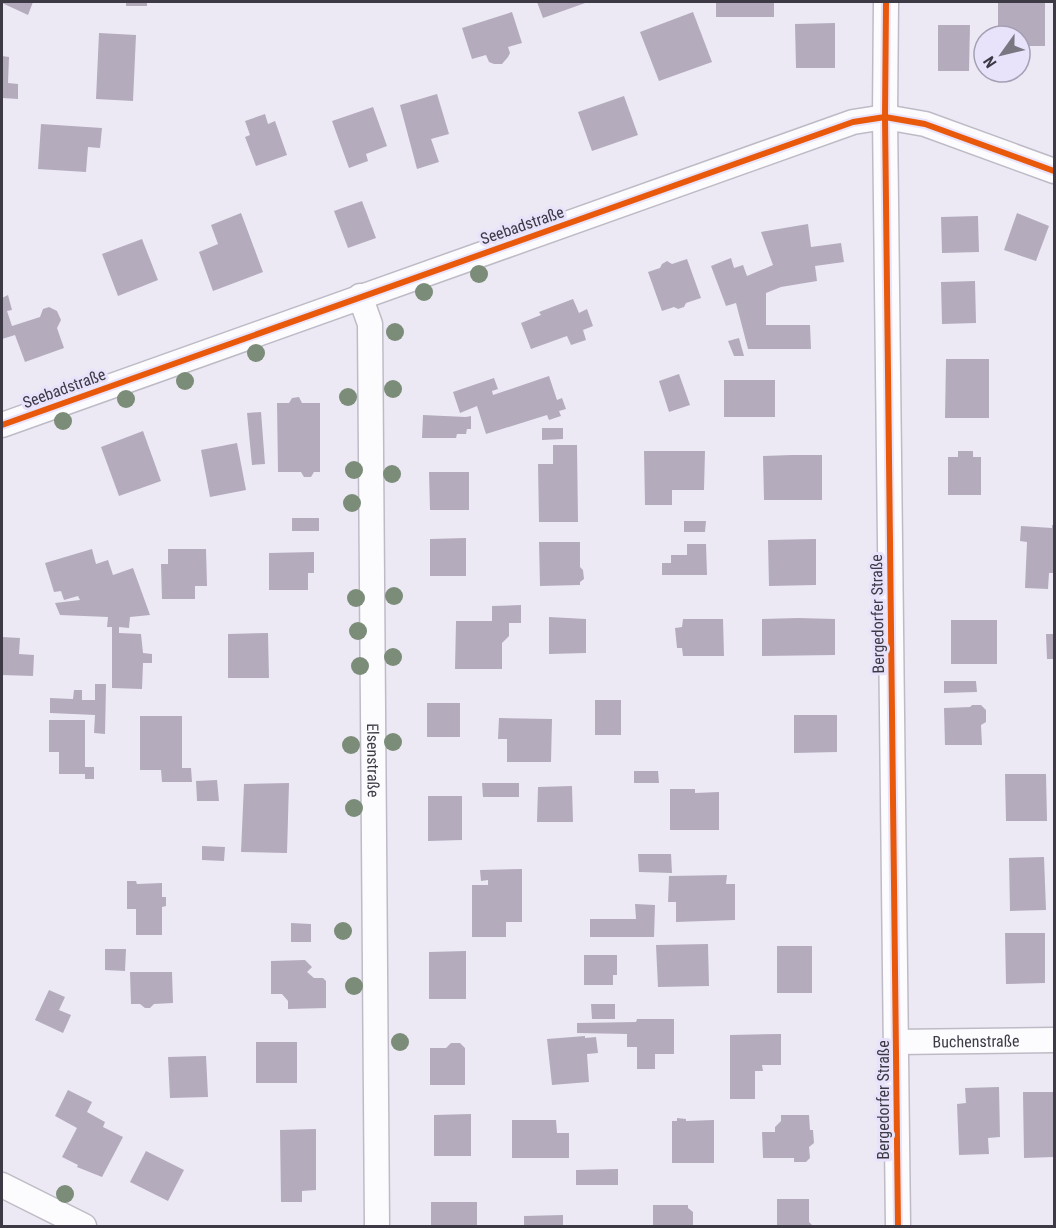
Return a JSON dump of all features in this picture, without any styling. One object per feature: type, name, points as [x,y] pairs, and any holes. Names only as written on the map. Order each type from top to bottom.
[{"type":"street","name":"Bergedorfer Straße","points":[[886,2],[885,117],[898,1227]]},
{"type":"street","name":"Seebadstraße","points":[[2,424],[853,122],[885,117],[925,124],[1054,171]]},
{"type":"street","name":"Elsenstraße","points":[[360,296],[369,324],[377,1227]]},
{"type":"street","name":"Buchenstraße","points":[[896,1042],[1054,1040]]},
{"type":"street","points":[[2,1185],[84,1227]]},
{"type":"building","points":[[2,2],[33,2],[28,15]]},
{"type":"building","points":[[126,2],[147,2],[147,6],[126,6]]},
{"type":"building","points":[[537,2],[588,2],[543,18]]},
{"type":"building","points":[[716,2],[774,2],[774,17],[716,17]]},
{"type":"building","points":[[998,2],[1045,2],[1045,46],[1032,46],[1032,24],[998,24]]},
{"type":"building","points":[[512,12],[522,43],[508,47],[510,53],[502,64],[489,62],[486,55],[472,59],[462,28]]},
{"type":"building","points":[[693,12],[712,62],[659,81],[640,32]]},
{"type":"building","points":[[835,23],[835,68],[796,68],[795,24]]},
{"type":"building","points":[[938,25],[970,25],[969,71],[938,71]]},
{"type":"building","points":[[99,33],[136,35],[133,101],[96,99]]},
{"type":"building","points":[[2,56],[9,57],[8,83],[18,84],[18,99],[2,98]]},
{"type":"building","points":[[437,94],[449,134],[431,139],[439,162],[417,169],[400,105]]},
{"type":"building","points":[[624,96],[638,135],[592,151],[578,112]]},
{"type":"building","points":[[373,107],[387,146],[366,154],[368,161],[349,168],[332,121]]},
{"type":"building","points":[[265,114],[268,124],[275,121],[287,155],[256,166],[245,137],[250,135],[245,121]]},
{"type":"building","points":[[41,124],[102,128],[100,148],[88,147],[86,172],[38,169]]},
{"type":"building","points":[[362,201],[376,238],[348,248],[334,211]]},
{"type":"building","points":[[241,213],[263,272],[213,291],[199,252],[218,244],[211,225]]},
{"type":"building","points":[[1017,213],[1049,226],[1036,261],[1004,250]]},
{"type":"building","points":[[978,216],[979,252],[942,253],[941,217]]},
{"type":"building","points":[[808,224],[811,247],[841,243],[844,262],[815,266],[817,281],[781,287],[766,293],[766,325],[810,325],[811,349],[748,349],[736,303],[726,306],[711,266],[731,258],[734,268],[743,265],[747,276],[773,265],[761,232]]},
{"type":"building","points":[[142,239],[158,280],[118,296],[102,254]]},
{"type":"building","points":[[687,259],[701,298],[686,303],[684,307],[678,309],[674,307],[662,311],[648,272],[660,268],[667,261],[672,264]]},
{"type":"building","points":[[975,281],[976,323],[942,324],[941,282]]},
{"type":"building","points":[[8,295],[12,310],[7,311],[12,326],[40,317],[43,309],[49,307],[57,311],[61,320],[57,328],[64,348],[25,362],[15,335],[2,339],[2,298]]},
{"type":"building","points":[[573,299],[579,313],[587,309],[593,326],[583,330],[586,340],[571,345],[567,336],[531,349],[521,323],[541,315],[539,312]]},
{"type":"building","points":[[739,338],[744,356],[734,356],[728,341]]},
{"type":"building","points":[[946,359],[989,359],[989,418],[945,418]]},
{"type":"building","points":[[679,374],[690,405],[669,412],[659,381]]},
{"type":"building","points":[[549,376],[557,400],[562,398],[566,409],[559,411],[561,416],[549,420],[547,415],[486,434],[477,406],[460,413],[453,392],[494,378],[498,389],[492,391],[493,395]]},
{"type":"building","points":[[724,380],[775,380],[775,417],[724,417]]},
{"type":"building","points":[[299,397],[302,403],[320,403],[320,472],[314,472],[311,477],[304,477],[301,472],[278,472],[277,403],[289,403],[292,398]]},
{"type":"building","points":[[261,412],[265,464],[252,465],[247,413]]},
{"type":"building","points":[[423,415],[471,416],[471,429],[467,429],[466,434],[457,434],[456,438],[422,438]]},
{"type":"building","points":[[542,428],[563,428],[563,439],[542,440]]},
{"type":"building","points":[[143,431],[161,481],[119,496],[101,447]]},
{"type":"building","points":[[237,443],[246,490],[210,497],[201,450]]},
{"type":"building","points":[[553,445],[577,445],[578,522],[539,522],[538,464],[553,464]]},
{"type":"building","points":[[644,451],[705,451],[704,490],[672,490],[672,505],[645,505]]},
{"type":"building","points":[[958,451],[973,451],[973,457],[981,457],[981,495],[948,495],[948,457],[958,457]]},
{"type":"building","points":[[822,455],[822,500],[764,500],[763,456]]},
{"type":"building","points":[[429,472],[469,472],[469,510],[430,510]]},
{"type":"building","points":[[292,518],[319,518],[319,531],[292,531]]},
{"type":"building","points":[[684,521],[706,521],[705,532],[684,532]]},
{"type":"building","points":[[1054,525],[1054,573],[1049,573],[1048,589],[1025,588],[1027,542],[1020,541],[1021,526],[1052,528]]},
{"type":"building","points":[[466,538],[466,576],[430,576],[430,539]]},
{"type":"building","points":[[816,539],[816,585],[769,586],[768,540]]},
{"type":"building","points":[[539,542],[580,542],[580,567],[583,570],[584,579],[580,585],[540,586]]},
{"type":"building","points":[[687,544],[706,544],[707,575],[662,575],[662,563],[671,563],[671,555],[687,555]]},
{"type":"building","points":[[92,549],[96,564],[108,560],[113,575],[133,568],[150,615],[130,617],[129,628],[119,627],[119,633],[141,634],[143,653],[152,654],[152,663],[143,663],[142,689],[112,688],[112,627],[107,627],[108,617],[60,615],[55,603],[80,600],[78,596],[64,600],[61,591],[54,592],[45,563]]},
{"type":"building","points":[[168,549],[206,549],[207,586],[195,586],[195,599],[162,599],[161,564],[168,564]]},
{"type":"building","points":[[314,552],[314,573],[308,573],[308,590],[269,590],[269,553]]},
{"type":"building","points":[[521,605],[521,623],[509,623],[509,636],[502,643],[502,669],[455,669],[456,621],[492,621],[492,606]]},
{"type":"building","points":[[549,617],[586,619],[586,653],[549,654]]},
{"type":"building","points":[[683,619],[723,619],[724,656],[683,656],[682,648],[677,648],[675,628],[682,627]]},
{"type":"building","points":[[762,619],[835,619],[835,655],[762,656]]},
{"type":"building","points":[[951,620],[997,620],[997,664],[951,664]]},
{"type":"building","points":[[268,633],[269,678],[228,678],[228,634]]},
{"type":"building","points":[[1046,634],[1054,634],[1054,659],[1047,659]]},
{"type":"building","points":[[2,637],[20,638],[19,654],[34,655],[33,676],[2,675]]},
{"type":"building","points":[[944,681],[976,681],[977,692],[944,693]]},
{"type":"building","points":[[95,684],[106,684],[105,734],[94,733],[95,715],[50,713],[50,698],[73,699],[74,690],[82,690],[82,700],[95,700]]},
{"type":"building","points":[[595,700],[621,700],[621,735],[595,735]]},
{"type":"building","points":[[427,703],[460,703],[460,737],[427,737]]},
{"type":"building","points":[[981,705],[986,710],[986,722],[981,725],[982,745],[945,745],[944,708]]},
{"type":"building","points":[[794,715],[837,715],[837,752],[794,753]]},
{"type":"building","points":[[140,716],[182,716],[182,768],[191,768],[192,782],[162,782],[161,770],[140,770]]},
{"type":"building","points":[[499,718],[552,719],[551,762],[507,762],[507,739],[498,739]]},
{"type":"building","points":[[49,720],[85,720],[85,767],[94,767],[94,779],[85,779],[85,774],[59,774],[59,752],[49,752]]},
{"type":"building","points":[[634,771],[658,771],[659,783],[634,783]]},
{"type":"building","points":[[1005,774],[1046,774],[1047,821],[1006,821]]},
{"type":"building","points":[[217,780],[219,801],[197,801],[196,781]]},
{"type":"building","points":[[289,783],[287,853],[241,852],[244,784]]},
{"type":"building","points":[[482,783],[519,783],[519,797],[483,797]]},
{"type":"building","points":[[572,786],[573,822],[537,822],[538,787]]},
{"type":"building","points":[[670,789],[695,789],[695,793],[719,792],[719,830],[670,830]]},
{"type":"building","points":[[428,796],[462,796],[462,840],[428,841]]},
{"type":"building","points":[[202,846],[225,847],[224,861],[202,860]]},
{"type":"building","points":[[638,854],[671,854],[672,873],[639,872]]},
{"type":"building","points":[[1044,857],[1046,910],[1010,911],[1009,858]]},
{"type":"building","points":[[522,869],[522,922],[506,922],[506,937],[472,937],[472,885],[488,885],[488,880],[481,881],[480,870]]},
{"type":"building","points":[[727,875],[726,884],[735,884],[735,920],[676,922],[676,902],[668,902],[669,876]]},
{"type":"building","points":[[127,881],[136,881],[137,884],[162,883],[162,897],[166,897],[166,906],[162,907],[162,935],[136,935],[136,909],[127,909]]},
{"type":"building","points":[[635,904],[655,905],[654,937],[590,937],[590,919],[636,919]]},
{"type":"building","points":[[291,923],[311,924],[311,942],[291,942]]},
{"type":"building","points":[[1005,933],[1045,933],[1045,983],[1006,984]]},
{"type":"building","points":[[708,944],[709,986],[658,987],[656,945]]},
{"type":"building","points":[[777,946],[812,946],[812,993],[777,993]]},
{"type":"building","points":[[105,949],[126,949],[125,971],[105,970]]},
{"type":"building","points":[[466,951],[466,999],[429,999],[429,952]]},
{"type":"building","points":[[584,955],[617,955],[617,975],[613,975],[613,985],[584,985]]},
{"type":"building","points":[[305,960],[312,967],[307,972],[314,978],[323,978],[326,981],[326,1008],[288,1009],[288,1001],[282,994],[271,994],[271,961]]},
{"type":"building","points":[[130,972],[172,972],[173,1003],[154,1004],[150,1008],[145,1008],[140,1004],[131,1004]]},
{"type":"building","points":[[49,990],[65,997],[59,1010],[71,1015],[63,1033],[35,1020]]},
{"type":"building","points":[[591,1004],[615,1004],[615,1019],[592,1019]]},
{"type":"building","points":[[637,1019],[674,1019],[674,1054],[655,1054],[655,1069],[637,1069],[637,1047],[627,1047],[627,1034],[577,1033],[577,1023],[636,1022]]},
{"type":"building","points":[[781,1034],[781,1065],[762,1065],[763,1071],[755,1071],[755,1099],[730,1099],[730,1035]]},
{"type":"building","points":[[585,1036],[585,1038],[596,1037],[598,1053],[587,1054],[589,1082],[552,1085],[547,1039]]},
{"type":"building","points":[[256,1042],[297,1042],[297,1083],[256,1083]]},
{"type":"building","points":[[451,1043],[460,1043],[465,1048],[465,1085],[430,1085],[430,1048],[446,1048]]},
{"type":"building","points":[[206,1056],[208,1097],[170,1098],[168,1057]]},
{"type":"building","points":[[999,1087],[1000,1137],[988,1138],[989,1154],[959,1155],[957,1104],[966,1103],[965,1088]]},
{"type":"building","points":[[68,1090],[92,1102],[87,1112],[105,1122],[103,1127],[123,1137],[102,1177],[77,1167],[78,1165],[62,1157],[77,1128],[55,1116]]},
{"type":"building","points":[[1023,1092],[1054,1092],[1054,1157],[1024,1158]]},
{"type":"building","points":[[471,1114],[471,1156],[434,1156],[434,1115]]},
{"type":"building","points":[[781,1115],[809,1115],[814,1143],[809,1147],[810,1158],[806,1162],[794,1162],[794,1158],[763,1158],[762,1132],[775,1132],[775,1127],[781,1121]]},
{"type":"building","points":[[677,1118],[686,1119],[686,1121],[714,1120],[714,1163],[672,1163],[672,1121],[677,1121]]},
{"type":"building","points":[[512,1120],[556,1120],[557,1133],[569,1133],[569,1158],[512,1158]]},
{"type":"building","points":[[316,1129],[316,1190],[302,1191],[302,1202],[281,1202],[280,1130]]},
{"type":"building","points":[[146,1151],[184,1170],[168,1201],[130,1182]]},
{"type":"building","points":[[618,1169],[618,1185],[576,1185],[576,1170]]},
{"type":"building","points":[[777,1199],[809,1199],[809,1222],[813,1226],[777,1226]]},
{"type":"building","points":[[431,1202],[477,1202],[477,1226],[431,1226]]},
{"type":"building","points":[[653,1205],[688,1205],[693,1212],[693,1226],[653,1226]]},
{"type":"building","points":[[563,1215],[563,1226],[524,1226],[524,1216]]},
{"type":"cycle path","points":[[886,2],[885,117],[898,1226]]},
{"type":"cycle path","points":[[2,425],[853,122],[885,117],[925,124],[1054,171]]}]
